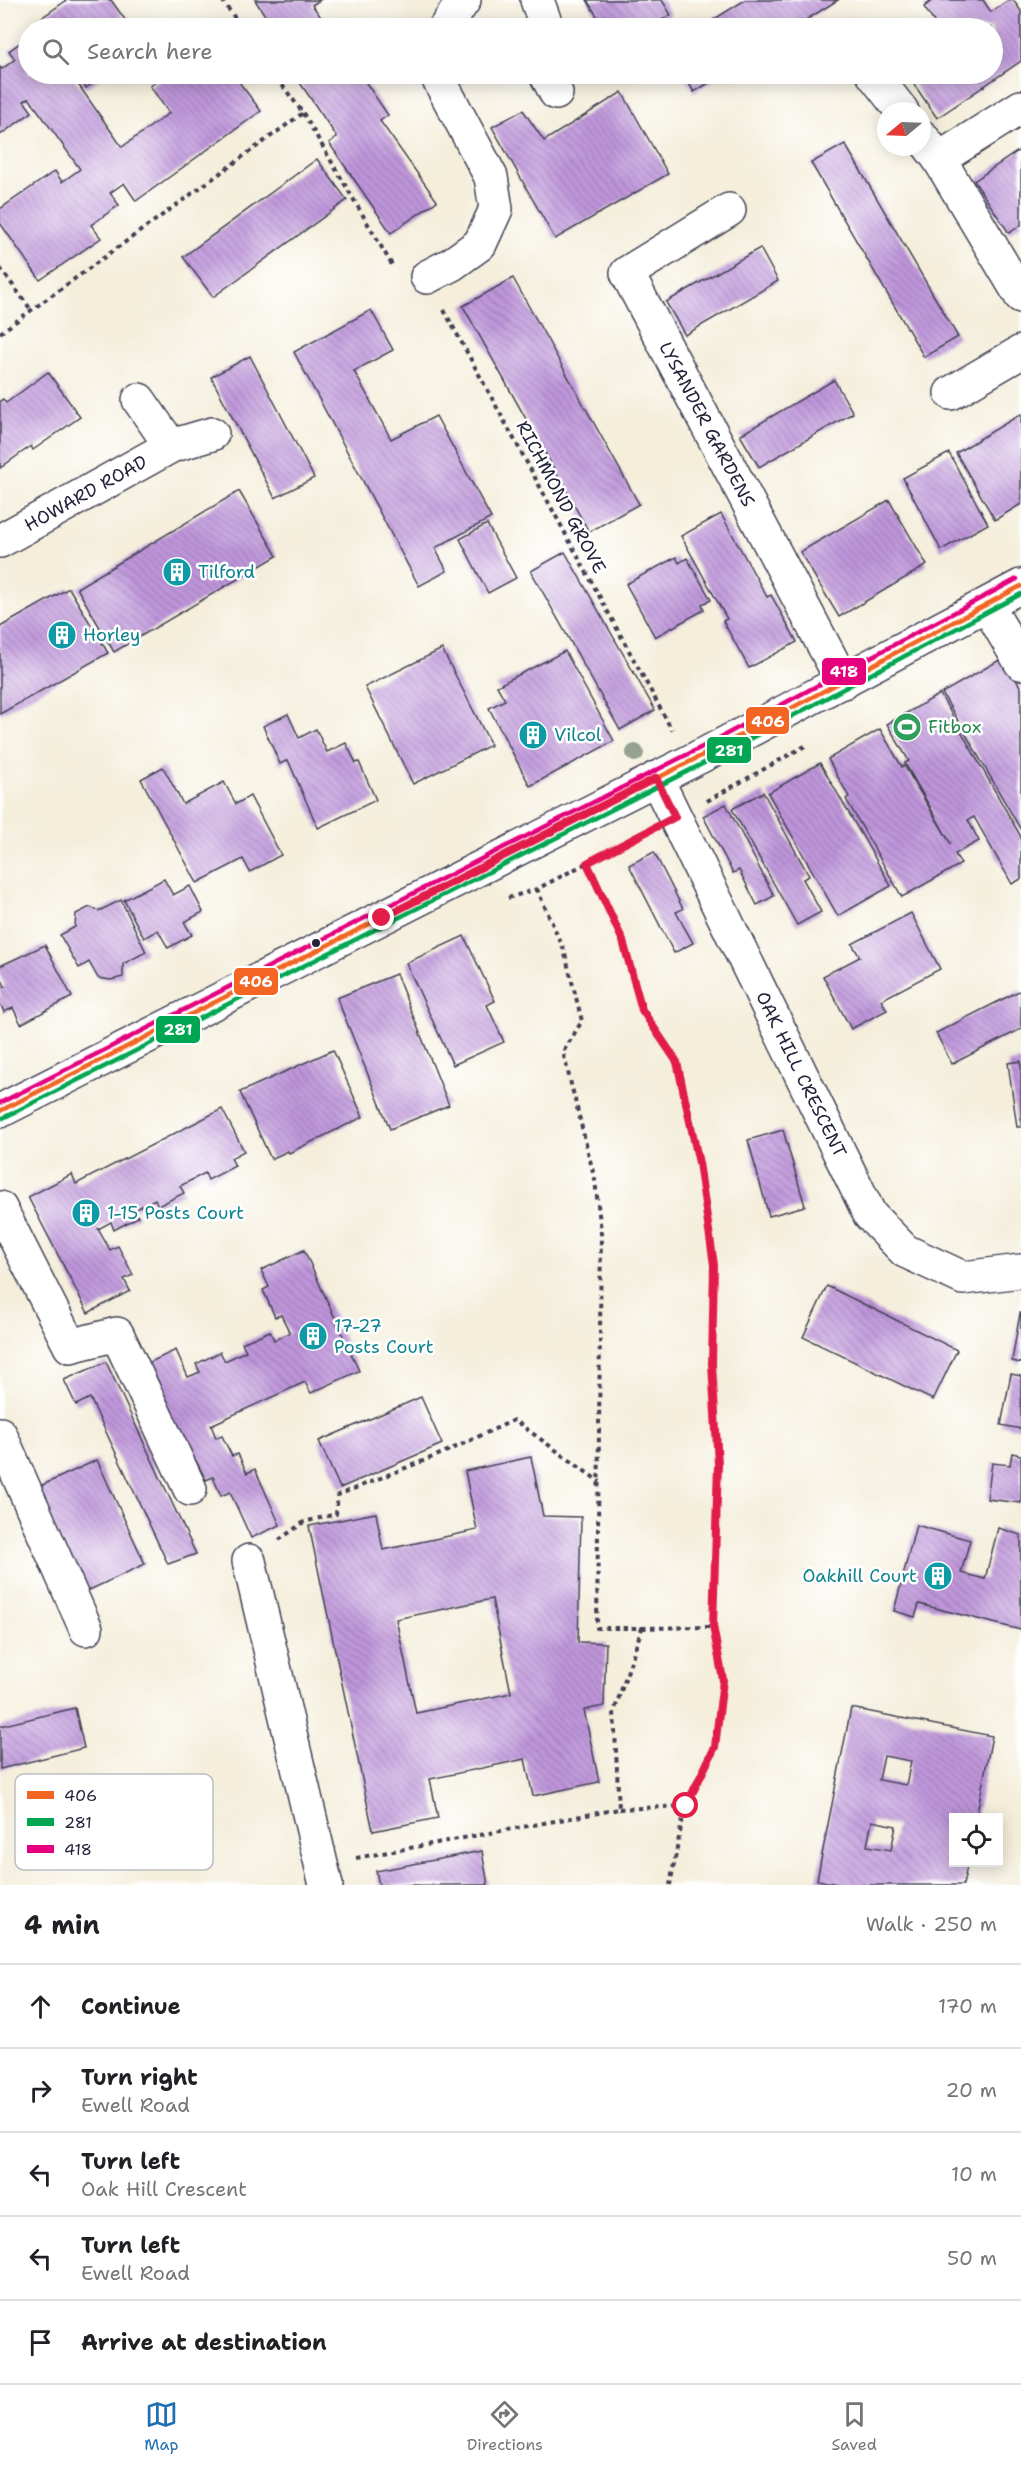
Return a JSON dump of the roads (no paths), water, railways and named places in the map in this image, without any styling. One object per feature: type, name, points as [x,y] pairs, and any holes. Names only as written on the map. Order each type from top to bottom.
[{"type":"street","points":[[452,18],[464,0]]},
{"type":"street","points":[[537,0],[543,18]]},
{"type":"street","points":[[427,277],[452,264],[480,244],[496,208],[491,177],[441,84]]},
{"type":"street","points":[[881,84],[895,102]]},
{"type":"street","points":[[931,148],[1021,107]]},
{"type":"street","points":[[931,150],[1021,296]]},
{"type":"street","name":"LYSANDER GARDENS","points":[[729,210],[627,273],[843,682]]},
{"type":"street","points":[[951,393],[1021,352]]},
{"type":"street","points":[[139,400],[171,446]]},
{"type":"street","name":"HOWARD ROAD","points":[[0,541],[171,446],[212,434]]},
{"type":"street","points":[[0,1111],[843,682],[1021,586]]},
{"type":"street","points":[[987,605],[1021,663]]},
{"type":"street","name":"OAK HILL CRESCENT","points":[[656,778],[689,810],[870,1215],[905,1251],[963,1278],[1021,1270]]},
{"type":"street","points":[[0,1208],[70,1346],[117,1334],[190,1489]]},
{"type":"street","points":[[0,1434],[86,1629]]},
{"type":"street","points":[[249,1561],[324,1875]]},
{"type":"place","name":"Tilford","points":[[177,572]]},
{"type":"place","name":"Horley","points":[[62,635]]},
{"type":"place","name":"Fitbox","points":[[907,727]]},
{"type":"place","name":"Vilcol","points":[[533,735]]},
{"type":"place","name":"1-15 Posts Court","points":[[86,1213]]},
{"type":"place","name":"17-27 Posts Court","points":[[313,1336]]},
{"type":"place","name":"Oakhill Court","points":[[938,1576]]}]
